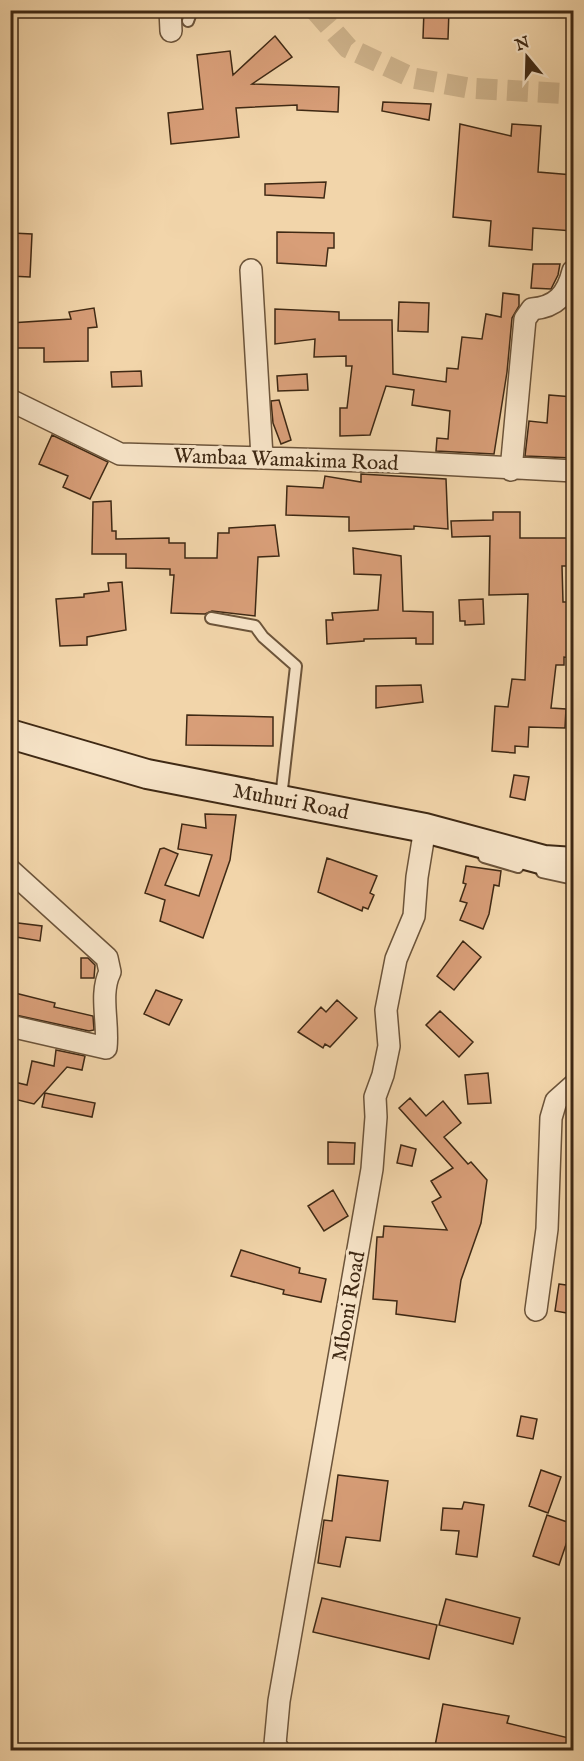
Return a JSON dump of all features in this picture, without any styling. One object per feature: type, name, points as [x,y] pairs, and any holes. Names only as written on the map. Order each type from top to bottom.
[{"type":"main road","name":"Muhuri Road","points":[[10,734],[147,774],[281,799],[427,838],[544,860],[573,862]]},
{"type":"street","points":[[251,270],[262,457]]},
{"type":"street","points":[[511,470],[525,319],[532,309],[548,308],[557,300],[566,290],[573,271]]},
{"type":"street","name":"Wambaa Wamakima Road","points":[[10,400],[120,454],[402,462],[511,470],[573,471]]},
{"type":"street","name":"Mboni Road","points":[[279,1750],[276,1744],[279,1701],[372,1170],[376,1117],[375,1097],[383,1075],[389,1046],[386,1010],[396,959],[414,916],[417,877],[427,838]]},
{"type":"street","points":[[10,870],[107,958],[111,972],[105,983],[108,1028],[106,1048],[10,1026]]},
{"type":"street","points":[[536,1310],[547,1229],[551,1118],[556,1101],[573,1085]]},
{"type":"lane","points":[[211,618],[255,626],[263,637],[296,666],[281,799]]},
{"type":"lane","points":[[475,854],[500,863],[573,879]]},
{"type":"building","points":[[424,10],[449,10],[448,39],[423,38]]},
{"type":"building","points":[[275,36],[292,57],[252,84],[339,87],[338,112],[297,110],[297,105],[236,108],[239,137],[171,144],[168,113],[203,109],[197,55],[230,51],[233,75]]},
{"type":"building","points":[[383,102],[431,104],[429,120],[382,111]]},
{"type":"building","points":[[460,124],[511,136],[512,124],[541,126],[538,172],[573,175],[573,231],[533,228],[532,250],[489,246],[491,221],[453,217]]},
{"type":"building","points":[[326,182],[324,198],[265,195],[265,184]]},
{"type":"building","points":[[277,232],[334,233],[334,248],[328,248],[326,266],[277,263]]},
{"type":"building","points":[[12,233],[32,234],[30,277],[10,276]]},
{"type":"building","points":[[533,264],[560,264],[558,275],[551,289],[531,288]]},
{"type":"building","points":[[503,293],[519,295],[519,306],[512,318],[507,372],[494,454],[436,451],[437,438],[448,439],[450,411],[412,405],[414,390],[386,386],[370,435],[340,436],[340,408],[347,408],[352,366],[346,366],[346,356],[314,357],[315,339],[275,344],[275,309],[339,312],[339,320],[392,320],[393,374],[446,382],[447,368],[458,369],[462,337],[482,339],[486,314],[501,317]]},
{"type":"building","points":[[399,302],[429,303],[428,332],[398,331]]},
{"type":"building","points":[[94,308],[97,327],[88,328],[88,361],[44,362],[44,348],[11,348],[10,323],[71,319],[69,312]]},
{"type":"building","points":[[141,371],[142,386],[112,387],[111,372]]},
{"type":"building","points":[[307,374],[308,390],[278,391],[277,376]]},
{"type":"building","points":[[549,395],[573,397],[573,458],[525,456],[529,421],[547,423]]},
{"type":"building","points":[[279,400],[291,440],[281,444],[273,423],[271,401]]},
{"type":"building","points":[[52,435],[108,462],[90,499],[63,487],[68,476],[39,464]]},
{"type":"building","points":[[361,474],[446,479],[448,529],[414,526],[414,529],[349,531],[349,517],[286,515],[287,486],[323,488],[325,476],[361,482]]},
{"type":"building","points":[[111,501],[112,531],[116,531],[116,539],[169,538],[169,543],[185,543],[185,558],[217,558],[218,533],[229,533],[229,528],[275,525],[279,556],[258,557],[255,616],[212,611],[205,614],[171,613],[174,575],[170,575],[170,569],[126,568],[126,554],[92,554],[93,502]]},
{"type":"building","points":[[493,512],[520,512],[520,538],[573,538],[573,566],[562,566],[563,602],[573,602],[573,658],[564,657],[564,665],[556,665],[551,708],[566,709],[565,728],[529,727],[528,747],[515,746],[515,753],[492,751],[495,706],[508,707],[512,679],[525,680],[528,594],[489,595],[490,536],[452,537],[451,521],[493,520]]},
{"type":"building","points":[[353,548],[401,556],[403,611],[433,612],[433,644],[416,644],[416,638],[364,639],[364,641],[327,644],[326,620],[333,620],[332,613],[378,610],[381,575],[354,574]]},
{"type":"building","points":[[122,582],[126,630],[87,637],[87,645],[60,646],[56,599],[84,597],[84,594],[109,591],[108,583]]},
{"type":"building","points":[[483,599],[484,624],[465,625],[465,621],[460,621],[459,600]]},
{"type":"building","points":[[421,685],[423,702],[376,708],[376,686]]},
{"type":"building","points":[[187,715],[273,717],[273,746],[186,745]]},
{"type":"building","points":[[514,775],[529,777],[525,800],[510,797]]},
{"type":"building","points":[[205,814],[236,815],[230,860],[203,938],[160,921],[165,900],[145,893],[160,849],[164,848],[178,854],[165,885],[199,896],[212,855],[178,849],[182,824],[206,828]]},
{"type":"building","points":[[327,858],[377,876],[370,893],[374,895],[368,909],[363,907],[362,911],[318,892]]},
{"type":"building","points":[[466,866],[501,871],[499,886],[494,885],[489,914],[483,929],[460,920],[467,903],[460,901],[466,884],[463,883]]},
{"type":"building","points":[[10,922],[42,926],[40,941],[10,936]]},
{"type":"building","points":[[463,941],[481,957],[454,990],[437,976]]},
{"type":"building","points":[[81,958],[88,958],[95,965],[94,978],[81,978]]},
{"type":"building","points":[[156,990],[182,1000],[169,1025],[144,1014]]},
{"type":"building","points":[[15,993],[55,1003],[54,1007],[93,1016],[94,1030],[89,1031],[11,1014]]},
{"type":"building","points":[[337,1000],[357,1018],[330,1047],[325,1044],[323,1048],[298,1032],[321,1007],[326,1012]]},
{"type":"building","points":[[440,1011],[473,1042],[459,1057],[426,1025]]},
{"type":"building","points":[[56,1050],[85,1056],[82,1070],[67,1067],[34,1104],[10,1098],[10,1081],[27,1085],[32,1061],[54,1066]]},
{"type":"building","points":[[488,1073],[491,1103],[468,1104],[465,1075]]},
{"type":"building","points":[[45,1093],[95,1103],[92,1117],[42,1107]]},
{"type":"building","points":[[410,1098],[426,1116],[443,1101],[461,1123],[444,1137],[468,1164],[471,1162],[487,1180],[481,1223],[461,1280],[455,1322],[396,1314],[397,1301],[373,1299],[377,1237],[383,1237],[384,1226],[447,1230],[432,1202],[441,1197],[431,1181],[453,1168],[399,1108]]},
{"type":"building","points":[[328,1142],[355,1143],[354,1164],[328,1164]]},
{"type":"building","points":[[401,1145],[416,1149],[412,1166],[397,1163]]},
{"type":"building","points":[[333,1190],[348,1216],[324,1231],[308,1206]]},
{"type":"building","points":[[241,1250],[300,1268],[299,1273],[326,1279],[321,1302],[283,1294],[284,1290],[231,1276]]},
{"type":"building","points":[[559,1284],[573,1286],[573,1314],[555,1311]]},
{"type":"building","points":[[521,1416],[537,1419],[533,1439],[517,1436]]},
{"type":"building","points":[[541,1470],[561,1477],[548,1513],[529,1506]]},
{"type":"building","points":[[338,1475],[388,1481],[380,1541],[346,1537],[340,1567],[318,1563],[324,1520],[332,1521]]},
{"type":"building","points":[[464,1502],[484,1505],[477,1557],[456,1554],[459,1531],[441,1530],[443,1508],[462,1509]]},
{"type":"building","points":[[547,1515],[573,1524],[559,1565],[533,1556]]},
{"type":"building","points":[[322,1598],[437,1625],[429,1659],[313,1632]]},
{"type":"building","points":[[446,1599],[520,1618],[513,1644],[439,1625]]},
{"type":"building","points":[[443,1704],[509,1716],[507,1723],[573,1739],[573,1750],[448,1750],[448,1748],[435,1746]]},
{"type":"tunnel","points":[[315,10],[348,48],[413,78],[468,88],[574,94]]}]
